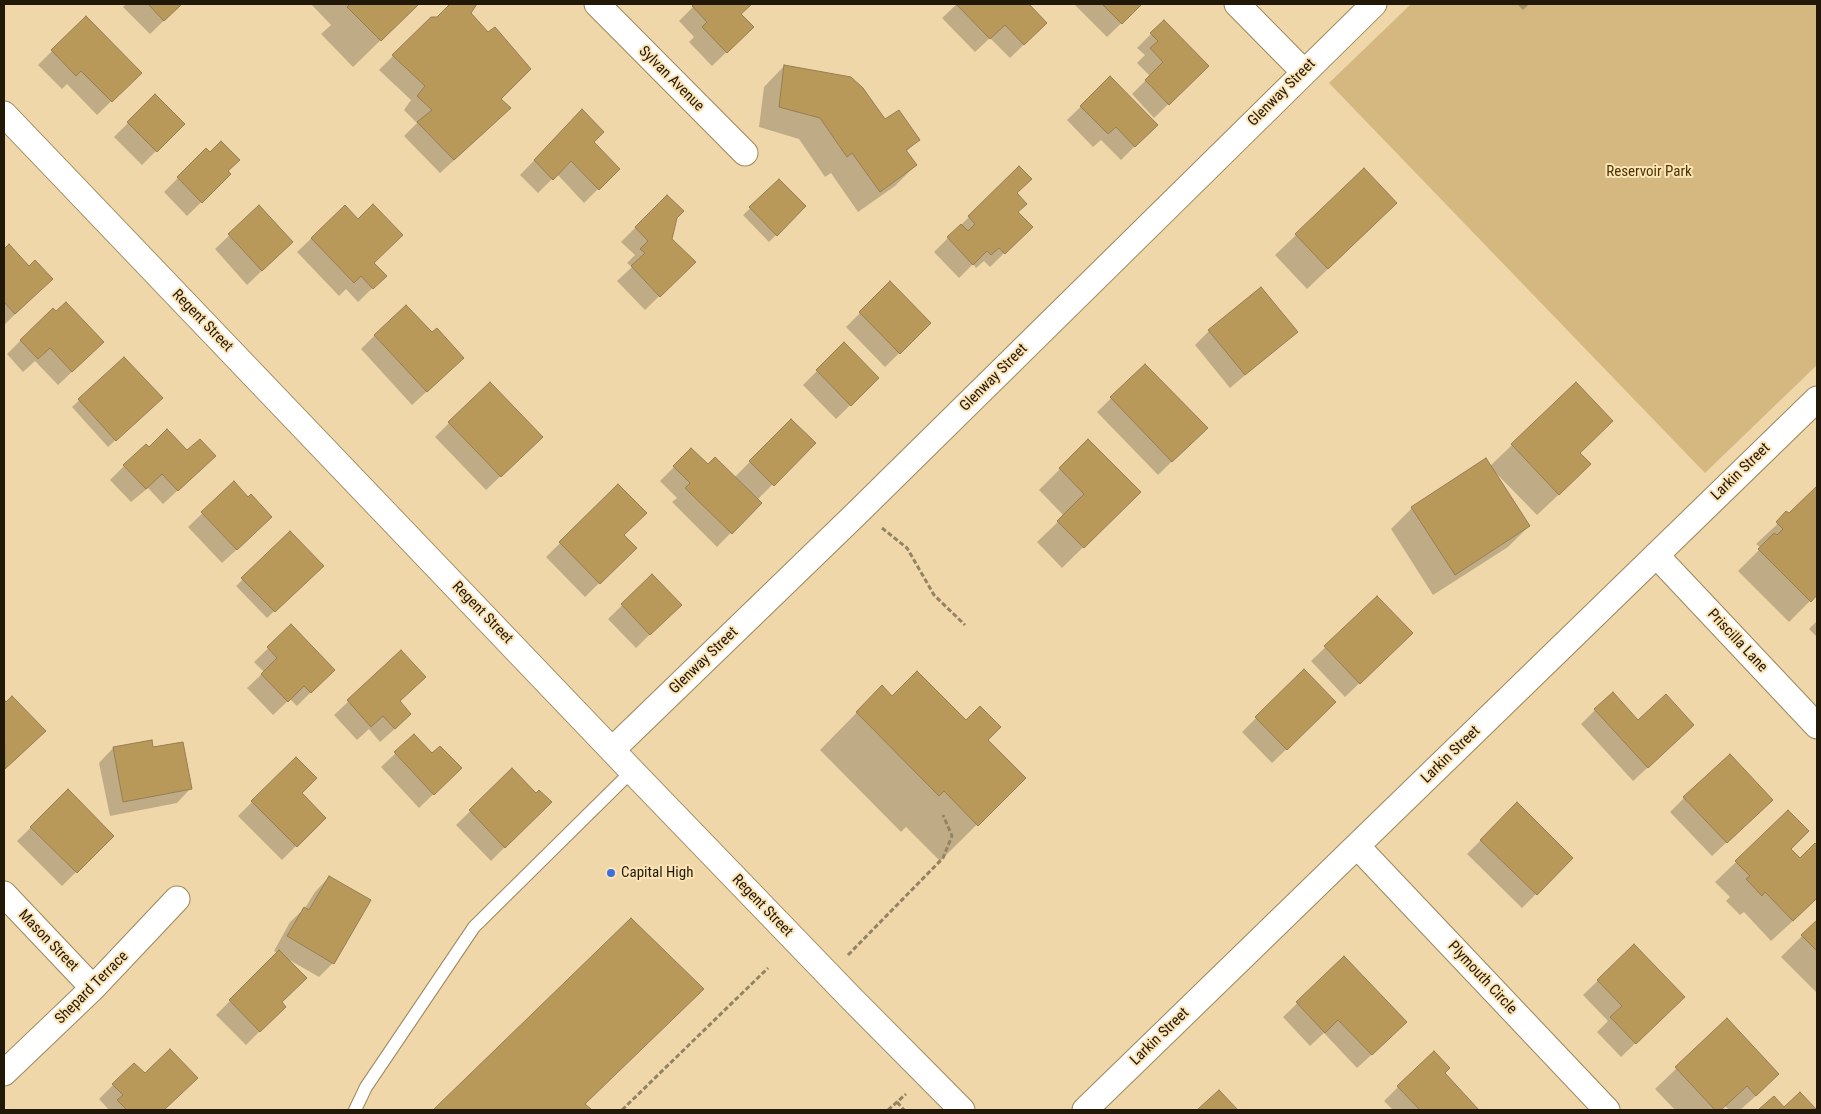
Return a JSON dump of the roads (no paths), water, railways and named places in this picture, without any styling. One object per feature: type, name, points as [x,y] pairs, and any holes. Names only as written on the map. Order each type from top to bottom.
[{"type":"street","name":"Sylvan Avenue","points":[[597,4],[745,153]]},
{"type":"street","points":[[1238,4],[1304,72]]},
{"type":"street","name":"Glenway Street","points":[[612,750],[856,514],[1374,4]]},
{"type":"street","name":"Regent Street","points":[[4,114],[829,976],[962,1110]]},
{"type":"street","name":"Larkin Street","points":[[1085,1110],[1817,399]]},
{"type":"street","name":"Priscilla Lane","points":[[1656,555],[1817,726]]},
{"type":"street","name":"Plymouth Circle","points":[[1357,846],[1607,1110]]},
{"type":"street","name":"Mason Street","points":[[4,894],[93,988]]},
{"type":"street","name":"Shepard Terrace","points":[[4,1074],[93,988],[177,899]]},
{"type":"lane","points":[[355,1110],[366,1087],[474,927],[632,771]]},
{"type":"place","name":"Capital High","points":[[611,873]]},
{"type":"park label","name":"Reservoir Park","points":[[1649,172]]}]
